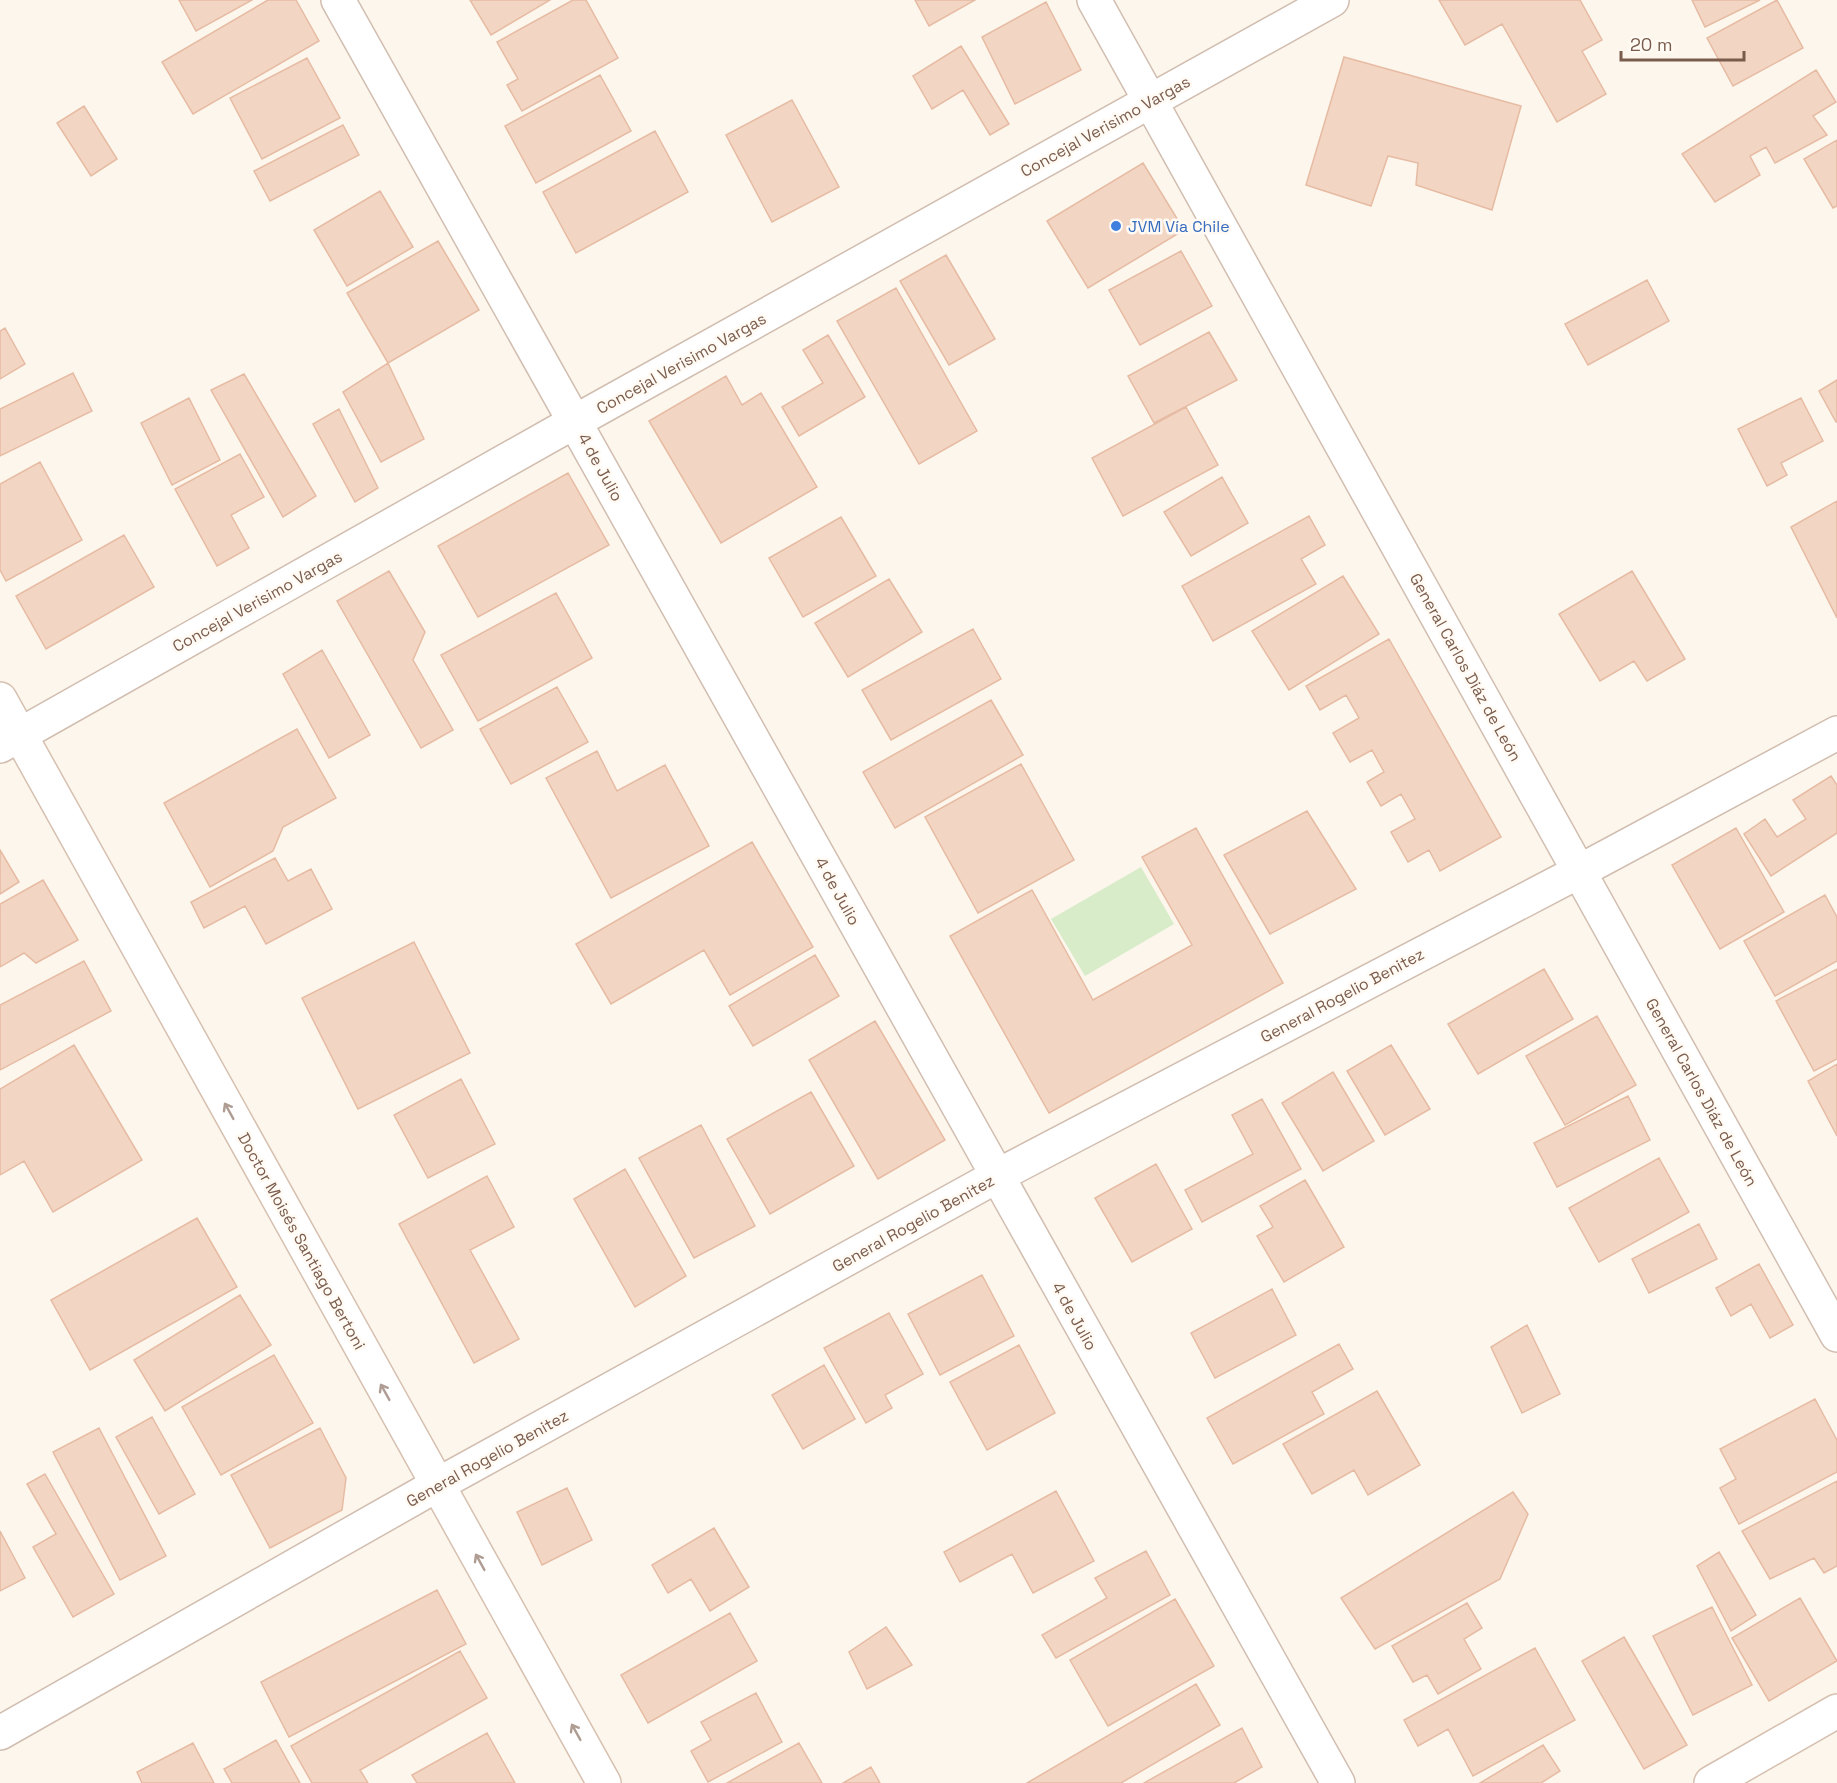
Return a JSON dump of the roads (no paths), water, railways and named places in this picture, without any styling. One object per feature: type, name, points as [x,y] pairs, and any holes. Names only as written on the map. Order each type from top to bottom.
[{"type":"street","name":"4 de Julio","points":[[338,0],[1338,1783]]},
{"type":"street","name":"General Carlos Diáz de León","points":[[1094,0],[1837,1335]]},
{"type":"street","name":"Concejal Verisimo Vargas","points":[[10,740],[1332,0]]},
{"type":"street","name":"Doctor Moisés Santiago Bertoni","points":[[0,699],[10,740],[437,1485],[604,1783]]},
{"type":"street","name":"General Rogelio Benitez","points":[[0,1733],[437,1485],[997,1176],[1580,871],[1837,733]]},
{"type":"street","points":[[1712,1783],[1837,1711]]},
{"type":"place","name":"JVM Vía Chile","points":[[1116,226]]}]
